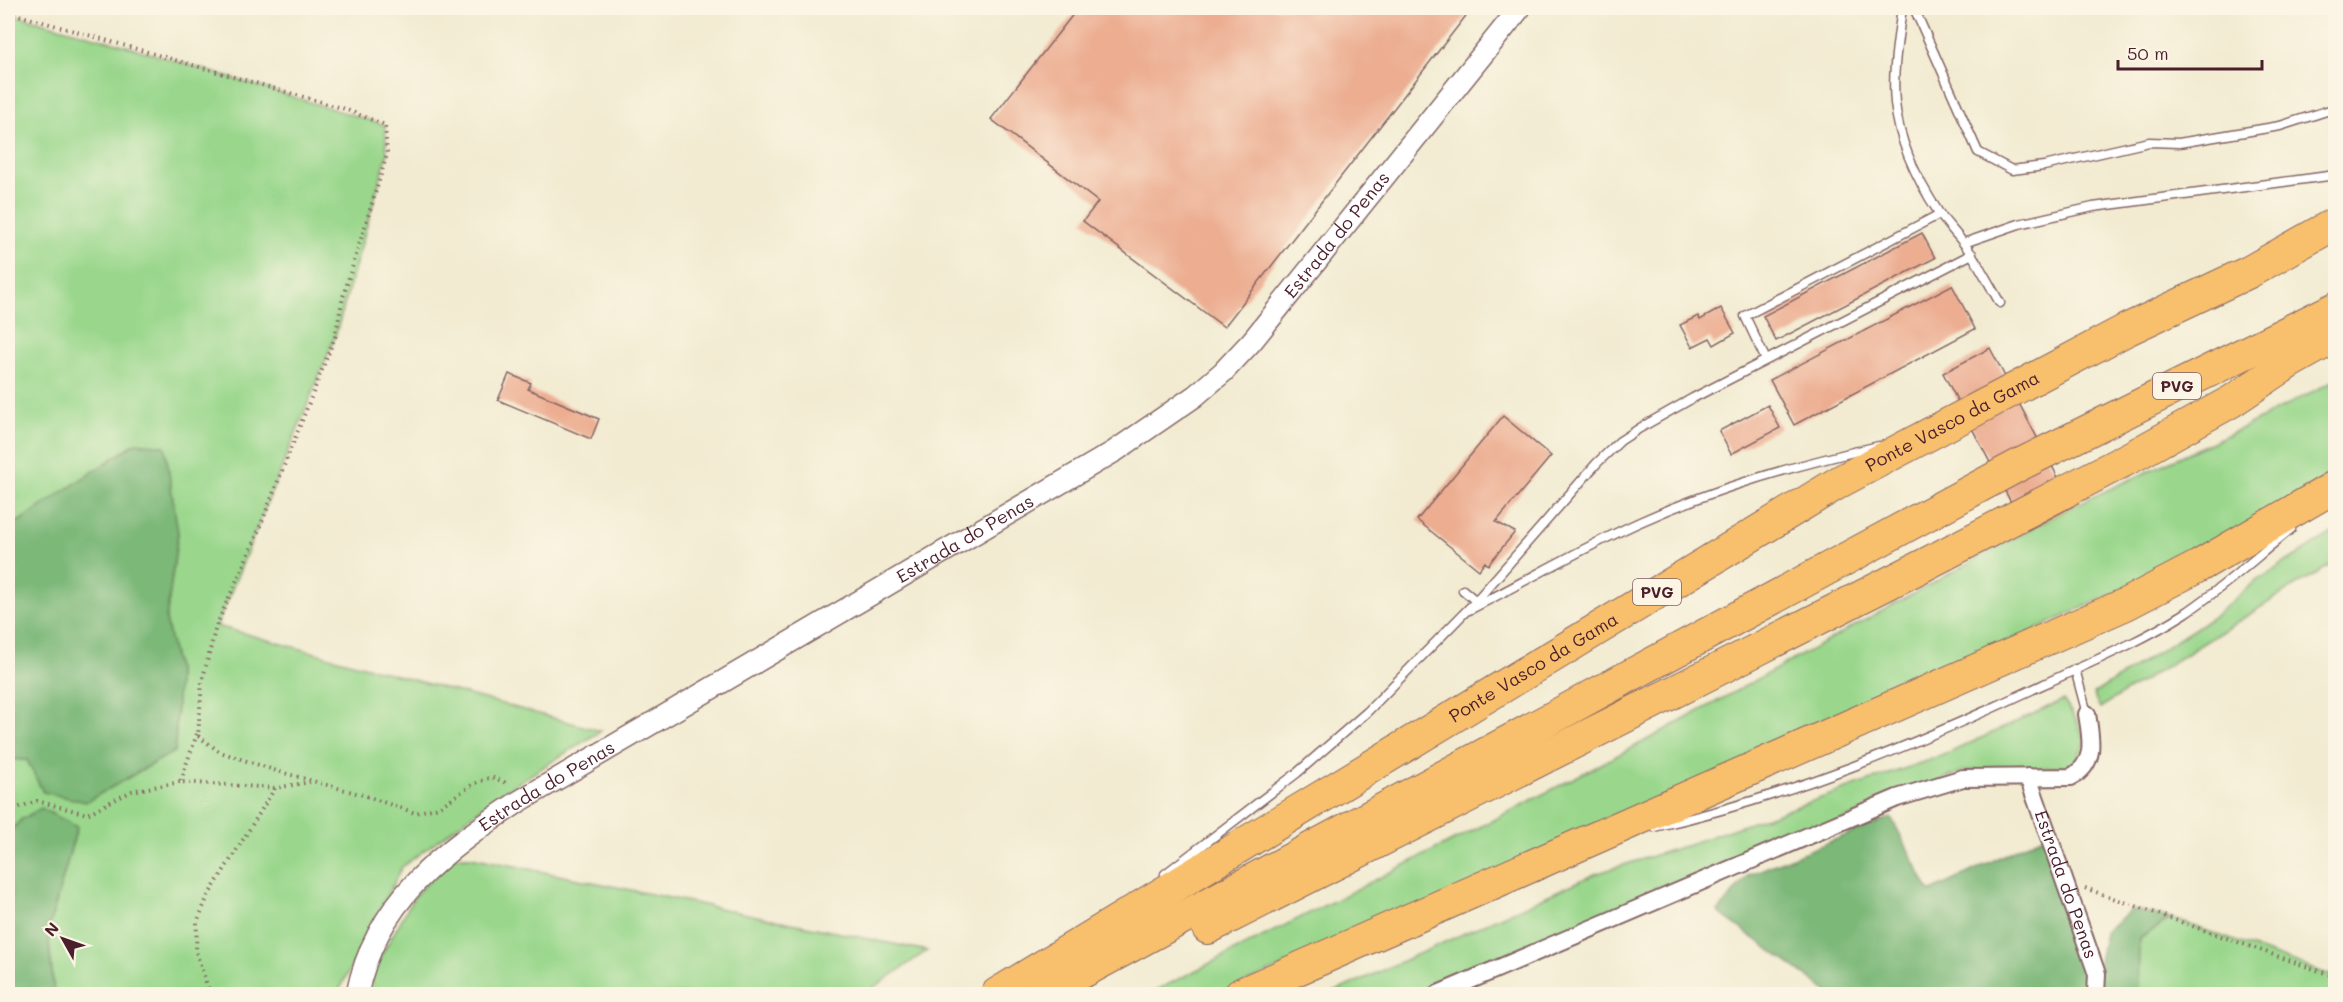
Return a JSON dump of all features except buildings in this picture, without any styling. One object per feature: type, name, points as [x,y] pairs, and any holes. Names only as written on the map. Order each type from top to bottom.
[{"type":"highway","name":"Ponte Vasco da Gama","points":[[1038,983],[1795,508],[1926,435],[2126,330],[2249,272],[2336,223]]},
{"type":"highway","name":"Ponte Vasco da Gama","points":[[997,994],[1038,983],[2019,465],[2336,308]]},
{"type":"highway","name":"PVG","points":[[1076,994],[1934,560],[2214,412],[2296,358],[2336,336]]},
{"type":"highway","points":[[1241,994],[2126,604],[2326,497]]},
{"type":"street","name":"Estrada do Penas","points":[[357,994],[360,978],[373,944],[390,913],[411,885],[467,836],[518,802],[1115,451],[1195,396],[1223,372],[1252,341],[1520,8]]},
{"type":"street","points":[[1438,994],[1897,798],[1963,778],[2062,778],[2079,772],[2086,765],[2091,753],[2087,714]]},
{"type":"street","name":"Estrada do Penas","points":[[2028,777],[2097,974],[2096,994]]},
{"type":"lane","points":[[1902,8],[1895,88],[1899,126],[1907,154],[1940,214],[1972,254],[2000,303]]},
{"type":"lane","points":[[1914,8],[1978,152],[2012,170],[2044,166],[2150,142],[2179,143],[2280,126],[2336,108]]},
{"type":"lane","points":[[1964,243],[2028,222],[2093,207],[2336,175]]},
{"type":"lane","points":[[1766,360],[1745,316],[1940,214]]},
{"type":"lane","points":[[1156,882],[1245,814],[1333,742],[1393,687],[1476,600],[1592,468],[1620,441],[1657,418],[1766,360],[1972,254]]},
{"type":"lane","points":[[1464,613],[1602,540],[1679,506],[1790,467],[1926,435]]},
{"type":"lane","points":[[2326,497],[2336,494]]},
{"type":"lane","points":[[1647,829],[1720,811],[1857,767],[2075,669],[2149,634],[2185,613],[2298,523]]},
{"type":"lane","points":[[1463,590],[1476,600]]},
{"type":"lane","points":[[2075,669],[2087,714]]},
{"type":"lane","points":[[1583,844],[1636,831]]},
{"type":"lane","points":[[1038,983],[1118,909]]},
{"type":"path","points":[[8,12],[342,108],[385,125],[387,154],[343,297],[335,337],[254,542],[216,626],[202,682],[198,732],[180,782]]},
{"type":"path","points":[[198,732],[198,736],[220,752],[415,813],[439,807],[472,785],[491,777],[504,782],[518,802]]},
{"type":"path","points":[[8,811],[37,801],[87,814],[132,791],[180,782],[275,788],[314,781]]},
{"type":"path","points":[[210,994],[196,952],[197,922],[208,896],[275,788]]},
{"type":"path","points":[[2064,882],[2336,977]]},
{"type":"green space","points":[[8,13],[117,43],[385,125],[387,155],[335,337],[217,626],[601,731],[500,794],[402,867],[339,994],[54,994],[48,931],[77,827],[22,819],[8,833],[8,759],[27,760],[43,792],[132,774],[175,751],[178,674],[166,620],[178,533],[135,443],[12,526],[8,533]]},
{"type":"green space","points":[[2335,380],[2335,473],[2206,550],[1684,794],[1218,994],[1149,994],[1645,741],[2073,506],[2238,430]]},
{"type":"green space","points":[[136,443],[165,446],[178,533],[166,620],[178,674],[175,751],[86,802],[43,792],[27,760],[8,759],[8,533],[12,526]]},
{"type":"green space","points":[[2335,531],[2335,563],[2100,708],[2093,694],[2216,615],[2253,583]]},
{"type":"green space","points":[[2063,700],[2076,719],[2086,742],[2073,765],[1964,771],[1413,994],[1330,994],[1595,874],[1681,847],[1949,753]]},
{"type":"green space","points":[[41,808],[77,827],[48,931],[54,994],[8,994],[8,833],[22,819]]},
{"type":"green space","points":[[1891,817],[1930,892],[2047,834],[2097,972],[2105,932],[2132,909],[2171,918],[2139,939],[2138,994],[1831,994],[1718,912],[1748,875]]},
{"type":"green space","points":[[454,857],[471,857],[927,951],[864,994],[371,994],[373,970],[416,894]]},
{"type":"green space","points":[[2171,918],[2335,977],[2335,994],[2138,994],[2139,939]]}]
